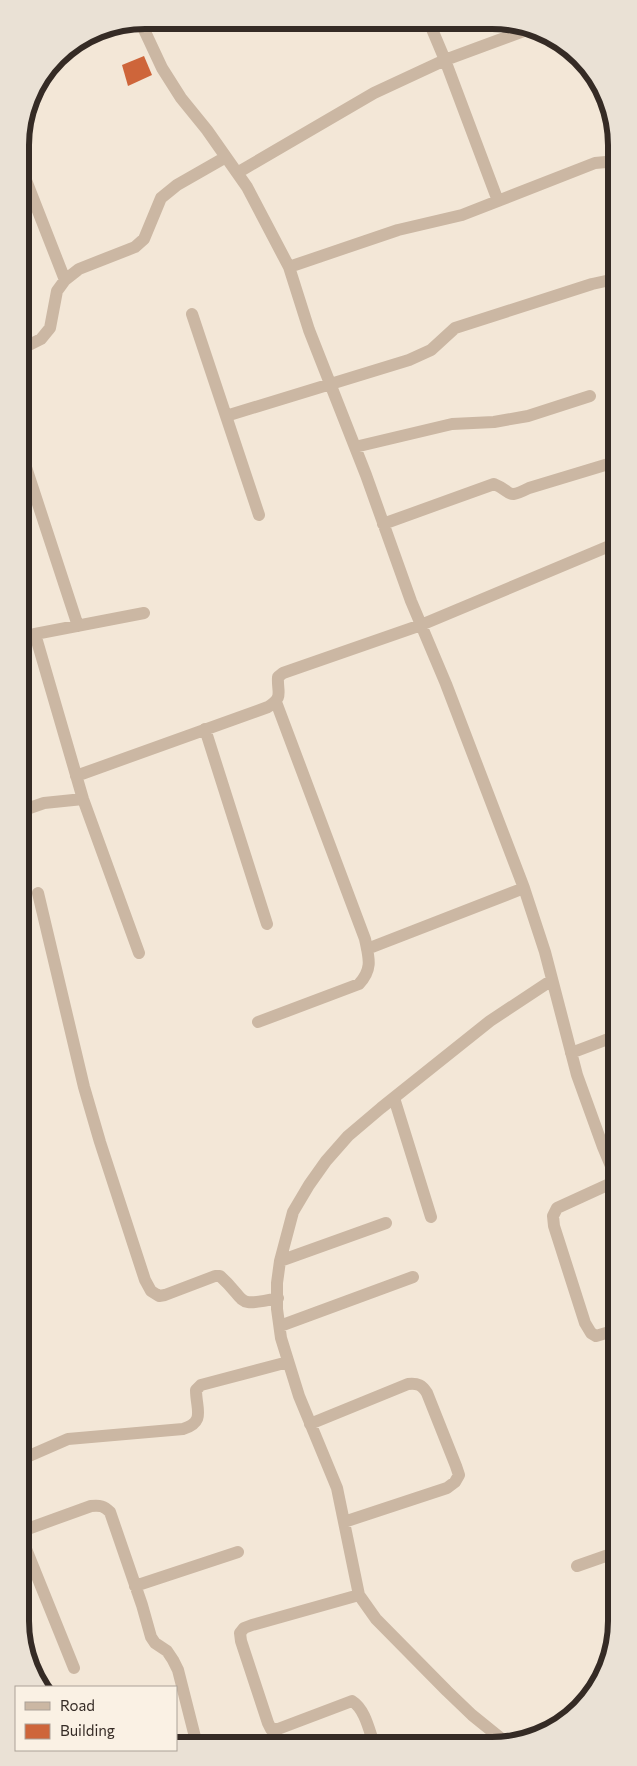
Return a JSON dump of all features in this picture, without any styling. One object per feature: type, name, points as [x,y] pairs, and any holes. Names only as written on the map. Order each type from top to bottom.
[{"type":"street","points":[[144,29],[162,68],[181,98],[207,130],[247,187],[289,267],[309,330],[355,447],[411,601],[524,888],[540,936],[585,1100],[608,1159]]},
{"type":"street","points":[[432,29],[498,201]]},
{"type":"street","points":[[237,172],[374,93],[445,60],[520,32]]},
{"type":"street","points":[[29,345],[41,339],[50,328],[57,291],[65,280],[79,269],[135,247],[144,239],[161,198],[176,185],[226,157]]},
{"type":"street","points":[[289,267],[398,230],[462,215],[595,163],[608,162]]},
{"type":"street","points":[[29,188],[65,280]]},
{"type":"street","points":[[226,416],[409,360],[431,350],[455,328],[608,281]]},
{"type":"street","points":[[192,314],[259,515]]},
{"type":"street","points":[[355,447],[452,424],[494,422],[528,416],[590,396]]},
{"type":"street","points":[[383,524],[494,484],[508,494],[516,494],[529,488],[608,464]]},
{"type":"street","points":[[29,476],[78,626]]},
{"type":"street","points":[[76,776],[268,707],[276,702],[280,695],[278,677],[283,673],[421,624],[608,547]]},
{"type":"street","points":[[29,636],[144,613]]},
{"type":"street","points":[[35,634],[83,799],[139,953]]},
{"type":"street","points":[[258,1022],[359,984],[366,977],[370,963],[366,940],[276,702]]},
{"type":"street","points":[[205,729],[267,924]]},
{"type":"street","points":[[29,808],[44,803],[83,799]]},
{"type":"street","points":[[367,949],[524,888]]},
{"type":"street","points":[[38,893],[84,1087],[145,1280],[151,1291],[159,1296],[166,1295],[214,1276],[220,1276],[240,1299],[247,1303],[257,1303],[278,1298]]},
{"type":"street","points":[[499,1737],[472,1715],[447,1691],[376,1619],[359,1595],[337,1488],[299,1396],[281,1338],[278,1298],[280,1261],[293,1212],[326,1161],[348,1136],[490,1021],[552,980]]},
{"type":"street","points":[[571,1053],[608,1039]]},
{"type":"street","points":[[394,1098],[431,1217]]},
{"type":"street","points":[[608,1184],[557,1208],[553,1216],[554,1226],[585,1323],[590,1333],[596,1336],[608,1332]]},
{"type":"street","points":[[280,1261],[386,1223]]},
{"type":"street","points":[[280,1326],[413,1276]]},
{"type":"street","points":[[29,1456],[68,1439],[183,1429],[192,1426],[197,1421],[198,1413],[196,1390],[201,1385],[288,1362]]},
{"type":"street","points":[[310,1424],[408,1384],[417,1383],[423,1386],[427,1393],[456,1466],[459,1476],[456,1482],[447,1488],[344,1522]]},
{"type":"street","points":[[29,1528],[91,1506],[106,1507],[110,1512],[150,1637],[167,1651],[178,1670],[196,1737]]},
{"type":"street","points":[[135,1586],[238,1552]]},
{"type":"street","points":[[577,1566],[608,1555]]},
{"type":"street","points":[[29,1556],[74,1668]]},
{"type":"street","points":[[359,1595],[252,1624],[244,1628],[240,1633],[241,1641],[271,1729],[278,1729],[352,1701],[363,1713],[372,1737]]},
{"type":"building","points":[[144,56],[152,75],[128,86],[122,65]]}]
